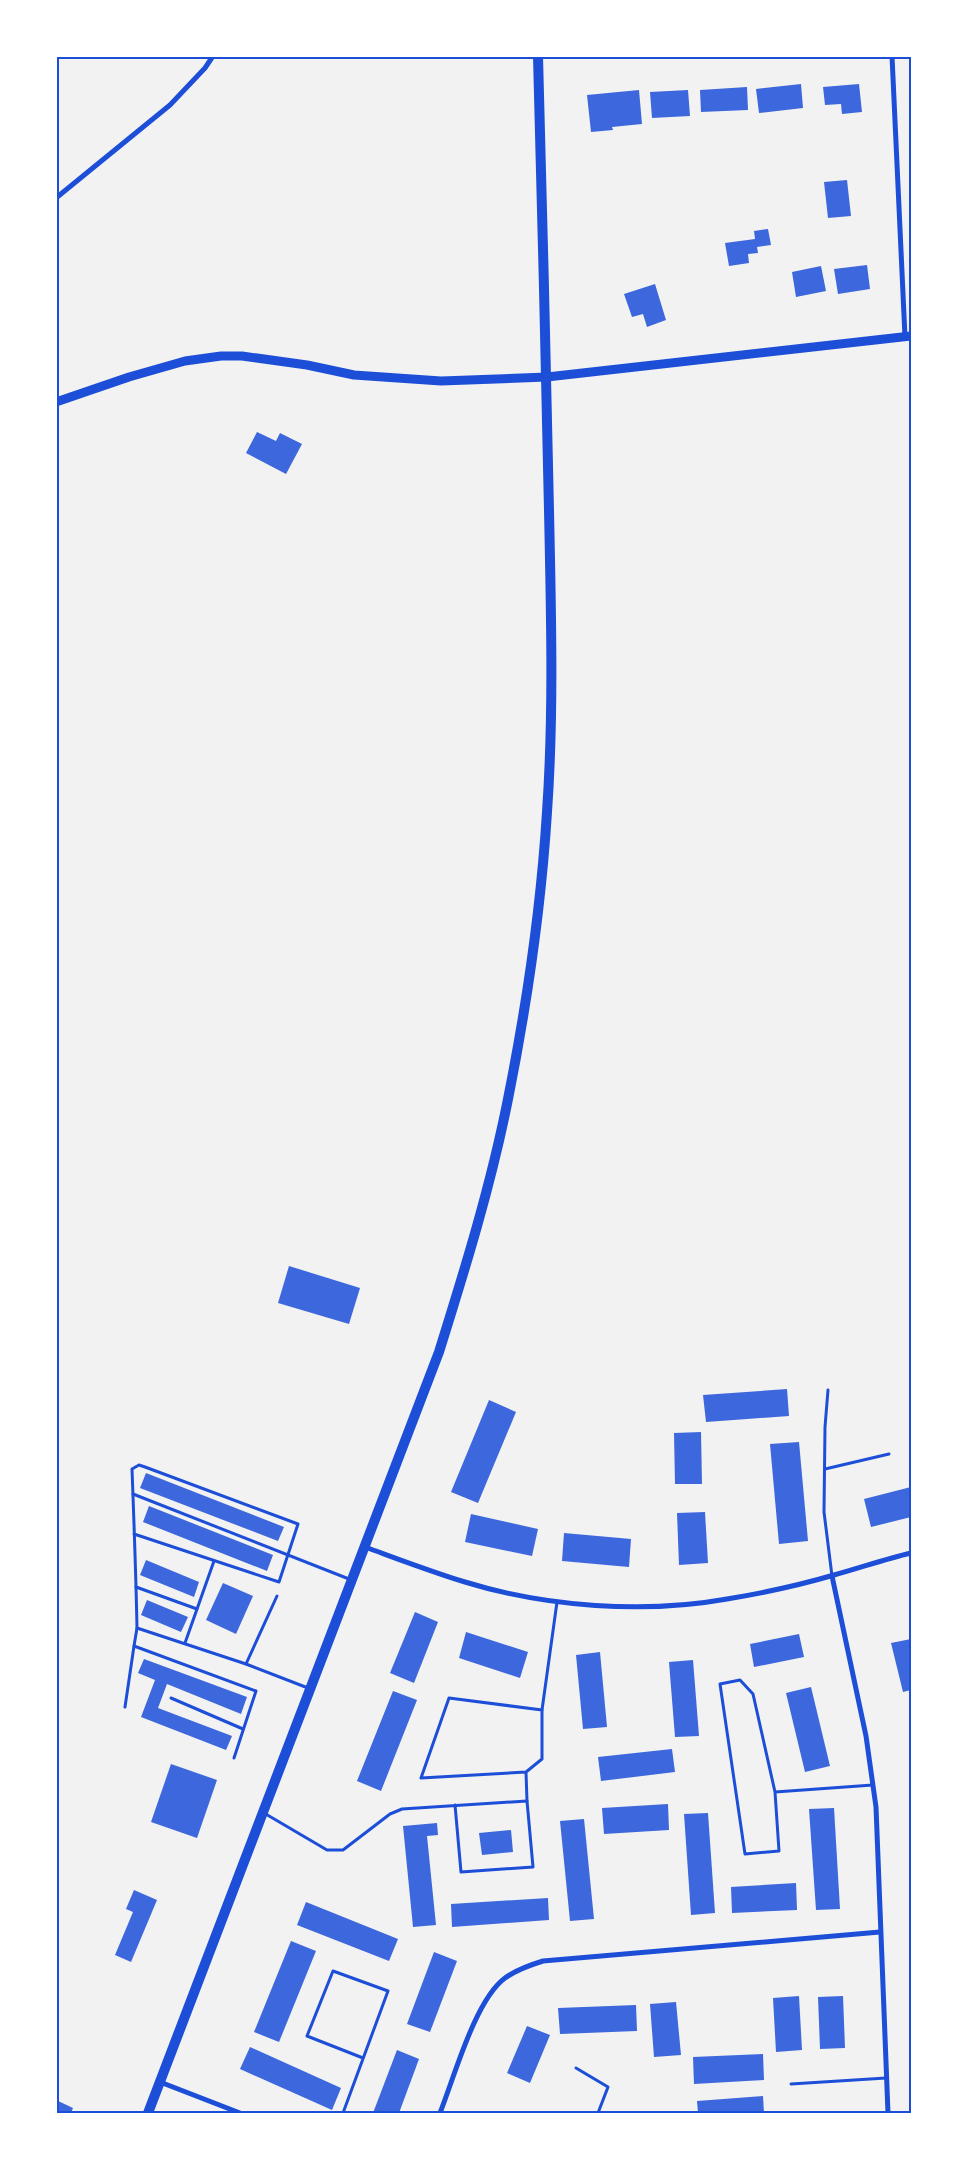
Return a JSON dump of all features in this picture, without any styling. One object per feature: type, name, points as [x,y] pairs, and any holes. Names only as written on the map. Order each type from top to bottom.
[{"type":"main road","points":[[148,2113],[439,1352],[463,1276],[508,1100],[528,987],[547,813],[551,741],[547,378],[538,56]]},
{"type":"street","points":[[56,198],[170,105],[205,68],[213,56]]},
{"type":"street","points":[[56,402],[129,377],[185,361],[221,356],[242,356],[307,365],[354,375],[441,381],[547,378],[908,337],[892,56]]},
{"type":"street","points":[[365,1547],[466,1582],[522,1596],[557,1601],[664,1606],[727,1599],[832,1576],[911,1553]]},
{"type":"street","points":[[832,1576],[854,1679],[876,1806],[888,2113]]},
{"type":"street","points":[[440,2113],[485,2001],[504,1979],[532,1964],[544,1961],[880,1932]]},
{"type":"street","points":[[160,2082],[240,2113]]},
{"type":"lane","points":[[828,1390],[825,1427],[824,1512],[832,1576]]},
{"type":"lane","points":[[825,1469],[889,1454]]},
{"type":"lane","points":[[125,1707],[137,1628],[136,1587],[134,1534],[132,1469],[139,1465],[298,1524],[279,1582],[134,1534]]},
{"type":"lane","points":[[133,1494],[352,1580]]},
{"type":"lane","points":[[185,1643],[214,1561]]},
{"type":"lane","points":[[136,1587],[197,1609]]},
{"type":"lane","points":[[246,1664],[277,1596]]},
{"type":"lane","points":[[542,1710],[449,1698],[421,1778],[526,1772],[542,1758],[542,1710],[557,1601]]},
{"type":"lane","points":[[137,1628],[246,1664],[311,1690]]},
{"type":"lane","points":[[134,1646],[256,1691],[234,1758]]},
{"type":"lane","points":[[740,1680],[753,1694],[775,1792],[779,1851],[745,1854],[720,1684],[740,1680]]},
{"type":"lane","points":[[171,1698],[243,1729]]},
{"type":"lane","points":[[455,1805],[461,1872],[533,1867],[526,1772]]},
{"type":"lane","points":[[775,1792],[873,1785]]},
{"type":"lane","points":[[263,1813],[327,1850],[343,1850],[390,1814],[402,1809],[527,1801]]},
{"type":"lane","points":[[344,2113],[388,1991],[333,1971],[307,2036],[363,2058]]},
{"type":"lane","points":[[576,2068],[608,2087],[598,2113]]},
{"type":"lane","points":[[790,2084],[886,2078]]},
{"type":"building","points":[[801,84],[803,108],[759,113],[756,89]]},
{"type":"building","points":[[859,84],[862,112],[842,114],[841,104],[825,105],[823,87]]},
{"type":"building","points":[[747,87],[748,110],[701,112],[700,90]]},
{"type":"building","points":[[639,90],[642,124],[612,127],[613,130],[591,132],[587,95]]},
{"type":"building","points":[[688,90],[690,116],[652,118],[650,92]]},
{"type":"building","points":[[847,180],[851,216],[828,218],[824,182]]},
{"type":"building","points":[[768,229],[771,245],[757,247],[758,253],[748,254],[749,263],[729,266],[725,243],[755,239],[754,231]]},
{"type":"building","points":[[867,265],[870,289],[838,294],[834,269]]},
{"type":"building","points":[[821,266],[826,291],[796,297],[792,272]]},
{"type":"building","points":[[655,284],[666,320],[647,327],[643,314],[632,317],[624,294]]},
{"type":"building","points":[[257,432],[276,441],[280,433],[302,444],[286,474],[246,453]]},
{"type":"building","points":[[289,1266],[360,1288],[349,1324],[278,1303]]},
{"type":"building","points":[[787,1389],[789,1416],[706,1422],[703,1395]]},
{"type":"building","points":[[489,1400],[516,1412],[478,1503],[451,1492]]},
{"type":"building","points":[[701,1432],[702,1484],[675,1484],[674,1433]]},
{"type":"building","points":[[799,1442],[808,1541],[779,1544],[770,1444]]},
{"type":"building","points":[[146,1473],[284,1527],[278,1541],[140,1488]]},
{"type":"building","points":[[911,1487],[911,1517],[871,1527],[864,1499]]},
{"type":"building","points":[[149,1506],[273,1555],[267,1571],[143,1522]]},
{"type":"building","points":[[705,1512],[708,1563],[679,1565],[677,1513]]},
{"type":"building","points":[[471,1514],[538,1529],[532,1556],[465,1542]]},
{"type":"building","points":[[564,1533],[631,1539],[629,1567],[562,1561]]},
{"type":"building","points":[[146,1560],[199,1582],[194,1597],[140,1575]]},
{"type":"building","points":[[223,1583],[253,1596],[236,1634],[206,1620]]},
{"type":"building","points":[[147,1600],[188,1617],[181,1632],[141,1615]]},
{"type":"building","points":[[415,1612],[438,1622],[414,1683],[390,1673]]},
{"type":"building","points":[[466,1632],[528,1652],[520,1678],[459,1658]]},
{"type":"building","points":[[799,1634],[804,1657],[754,1667],[750,1644]]},
{"type":"building","points":[[911,1639],[911,1690],[903,1692],[891,1643]]},
{"type":"building","points":[[600,1652],[607,1727],[583,1729],[576,1655]]},
{"type":"building","points":[[144,1659],[247,1697],[241,1714],[167,1684],[158,1708],[232,1736],[226,1750],[141,1717],[155,1680],[138,1673]]},
{"type":"building","points":[[693,1660],[699,1736],[675,1737],[669,1662]]},
{"type":"building","points":[[811,1687],[830,1766],[805,1772],[786,1693]]},
{"type":"building","points":[[393,1691],[417,1700],[381,1791],[357,1781]]},
{"type":"building","points":[[672,1749],[675,1772],[601,1781],[598,1757]]},
{"type":"building","points":[[171,1764],[217,1780],[197,1838],[151,1822]]},
{"type":"building","points":[[668,1804],[669,1830],[604,1834],[602,1808]]},
{"type":"building","points":[[834,1808],[840,1909],[816,1910],[809,1809]]},
{"type":"building","points":[[708,1813],[715,1913],[691,1915],[684,1814]]},
{"type":"building","points":[[584,1819],[594,1919],[570,1921],[560,1821]]},
{"type":"building","points":[[437,1823],[438,1835],[427,1836],[436,1925],[413,1927],[403,1826]]},
{"type":"building","points":[[511,1830],[513,1852],[482,1855],[479,1833]]},
{"type":"building","points":[[796,1883],[797,1910],[732,1913],[731,1887]]},
{"type":"building","points":[[134,1890],[157,1900],[131,1962],[115,1955],[133,1912],[126,1909]]},
{"type":"building","points":[[548,1898],[549,1920],[452,1927],[451,1904]]},
{"type":"building","points":[[306,1902],[398,1939],[389,1961],[297,1925]]},
{"type":"building","points":[[291,1941],[316,1951],[279,2042],[254,2032]]},
{"type":"building","points":[[434,1952],[457,1961],[430,2032],[407,2024]]},
{"type":"building","points":[[799,1996],[802,2050],[776,2052],[773,1998]]},
{"type":"building","points":[[843,1996],[845,2048],[820,2049],[818,1997]]},
{"type":"building","points":[[676,2002],[681,2055],[654,2057],[650,2004]]},
{"type":"building","points":[[636,2005],[637,2031],[560,2034],[558,2008]]},
{"type":"building","points":[[527,2026],[550,2035],[530,2083],[507,2073]]},
{"type":"building","points":[[250,2047],[341,2088],[332,2110],[240,2069]]},
{"type":"building","points":[[397,2050],[419,2059],[399,2113],[373,2113]]},
{"type":"building","points":[[763,2054],[764,2080],[694,2084],[693,2057]]},
{"type":"building","points":[[763,2096],[764,2113],[698,2113],[697,2101]]},
{"type":"building","points":[[56,2100],[73,2108],[71,2113],[56,2113]]}]
